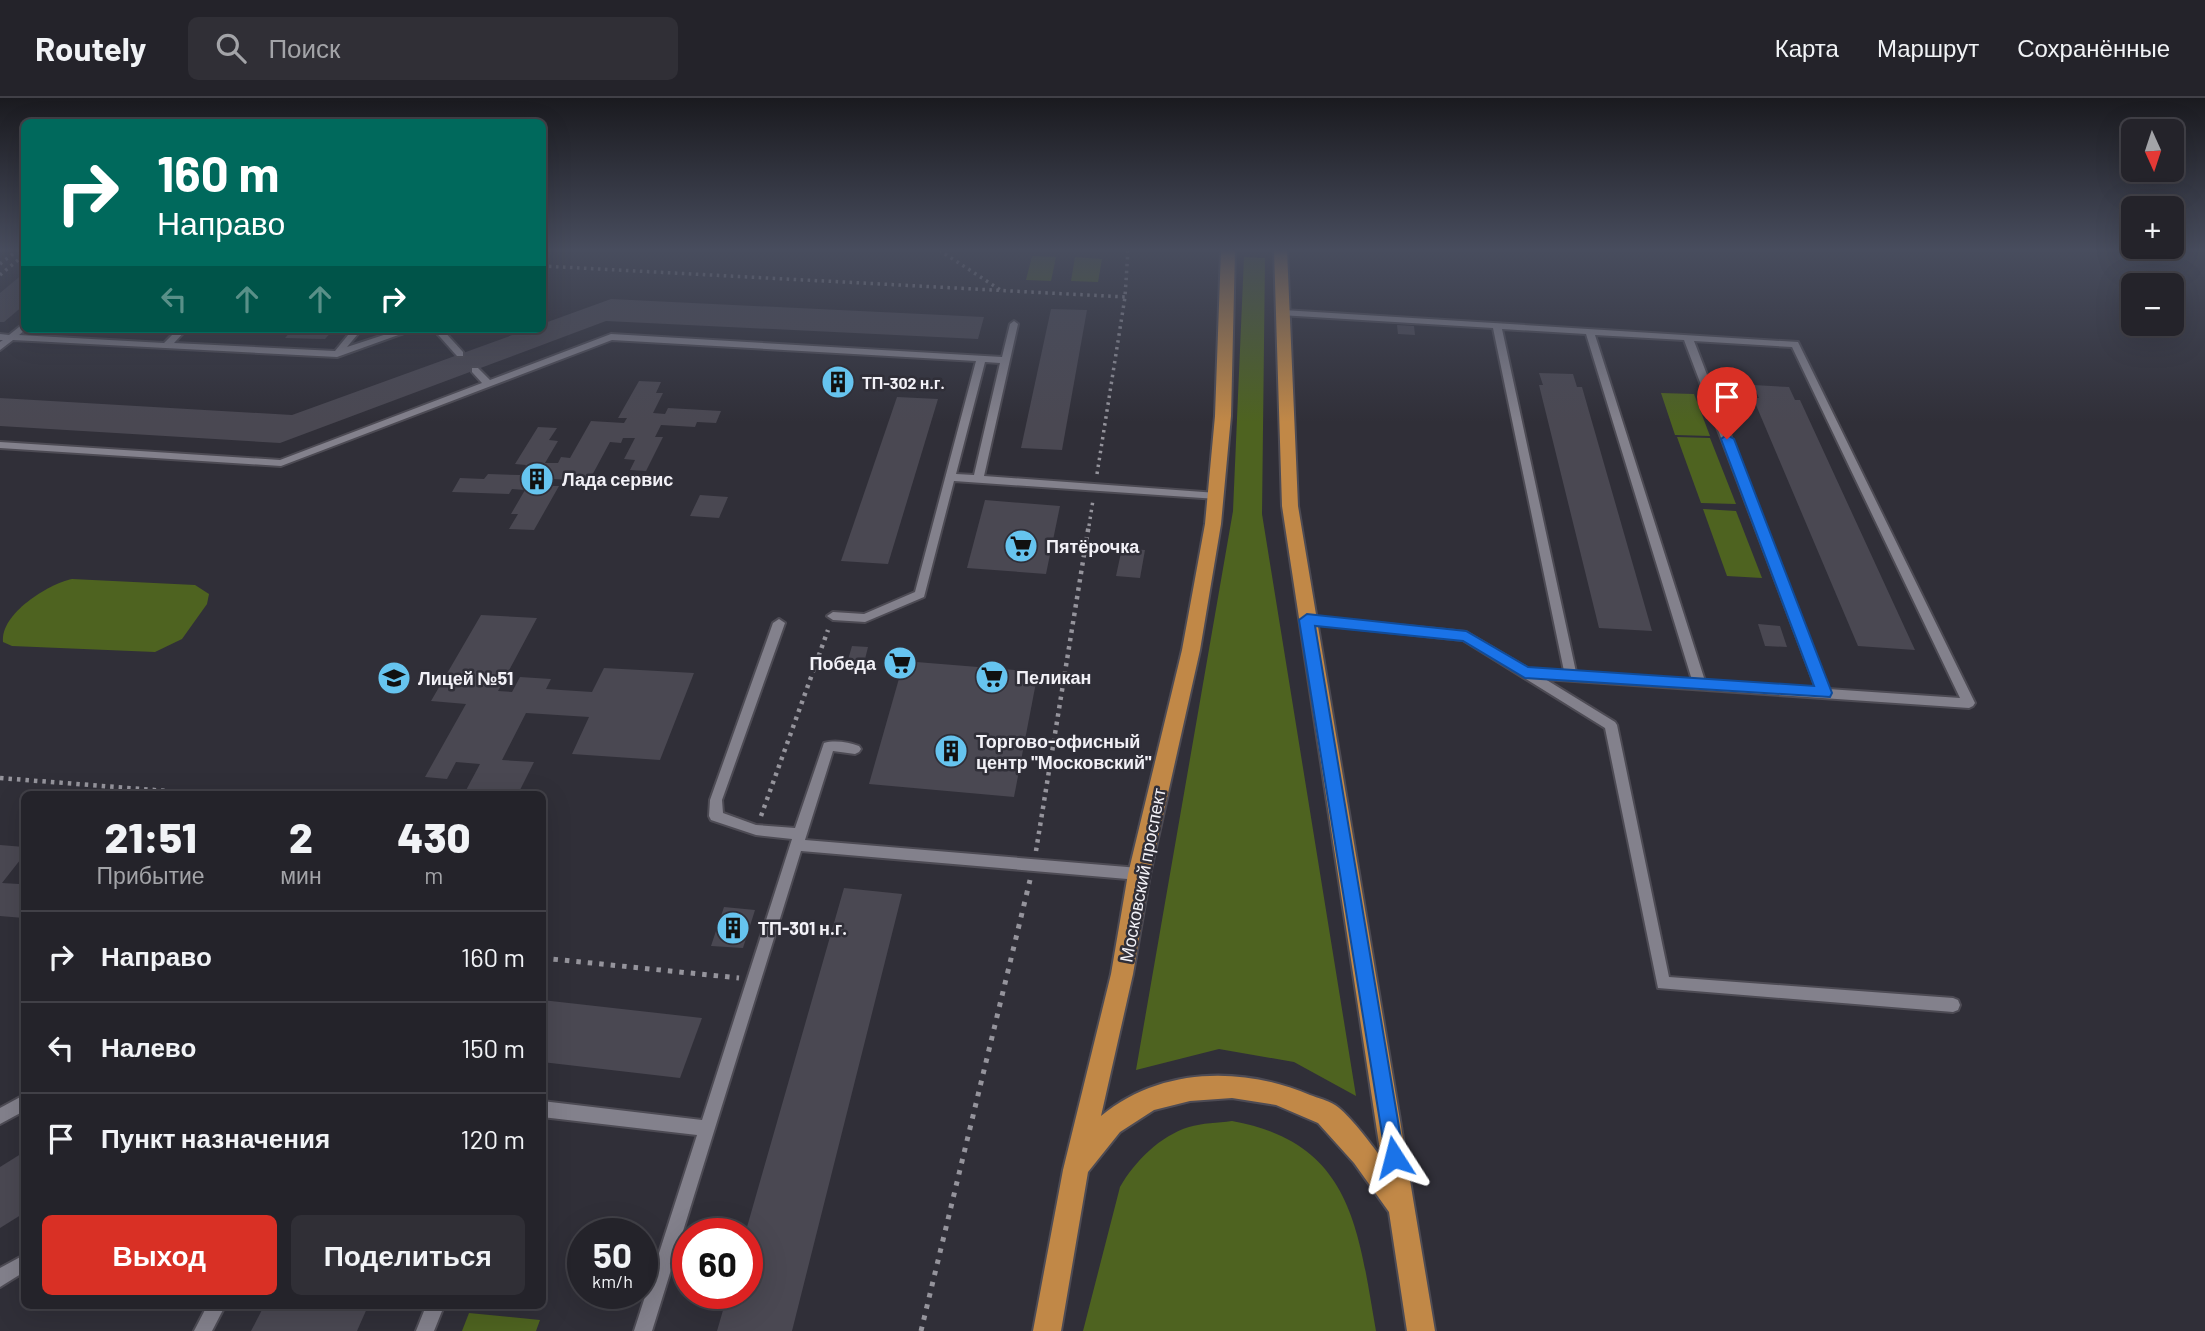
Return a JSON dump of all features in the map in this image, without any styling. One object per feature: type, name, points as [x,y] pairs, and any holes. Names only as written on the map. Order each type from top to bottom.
[{"type":"main road","name":"Московский проспект","points":[[1047,1331],[1076,1170],[1122,974],[1139,874],[1191,650],[1217,496],[1226,308]]},
{"type":"main road","points":[[1283,308],[1290,506],[1421,1331]]},
{"type":"main road","points":[[1076,1170],[1111,1122],[1150,1100],[1190,1089],[1232,1086],[1277,1093],[1327,1114],[1363,1154],[1402,1208]]},
{"type":"lane","points":[[1283,313],[1796,344],[1969,703],[1525,673]]},
{"type":"lane","points":[[978,479],[1014,324]]},
{"type":"lane","points":[[1497,326],[1571,675]]},
{"type":"lane","points":[[0,347],[21,329]]},
{"type":"lane","points":[[1590,332],[1700,685]]},
{"type":"lane","points":[[166,346],[179,333]]},
{"type":"lane","points":[[337,354],[355,333]]},
{"type":"lane","points":[[0,337],[337,354],[399,333]]},
{"type":"lane","points":[[441,333],[460,354]]},
{"type":"lane","points":[[0,445],[281,463],[611,337],[1005,360]]},
{"type":"lane","points":[[1688,338],[1825,693]]},
{"type":"lane","points":[[833,616],[865,618],[920,594],[981,358]]},
{"type":"lane","points":[[475,370],[488,383]]},
{"type":"lane","points":[[951,477],[1217,496]]},
{"type":"lane","points":[[1307,620],[1466,636],[1612,725],[1663,983],[1953,1005]]},
{"type":"lane","points":[[779,623],[716,800],[716,816],[756,830],[798,839],[1139,874]]},
{"type":"lane","points":[[643,1331],[828,746],[855,749]]},
{"type":"lane","points":[[0,1116],[21,1105]]},
{"type":"lane","points":[[546,1109],[706,1128]]},
{"type":"lane","points":[[1,1274],[21,1264]]},
{"type":"lane","points":[[203,1331],[214,1309]]},
{"type":"lane","points":[[425,1331],[434,1309]]},
{"type":"path","points":[[1033,865],[1123,308]]},
{"type":"path","points":[[756,830],[833,616]]},
{"type":"path","points":[[0,778],[167,791]]},
{"type":"path","points":[[921,1331],[1031,879],[1017,877]]},
{"type":"path","points":[[546,958],[754,979]]},
{"type":"green space","points":[[1242,308],[1264,308],[1262,514],[1356,1096],[1294,1062],[1219,1049],[1136,1070],[1233,511]]},
{"type":"green space","points":[[1661,393],[1694,394],[1710,436],[1675,435]]},
{"type":"green space","points":[[1677,437],[1710,438],[1736,504],[1701,503]]},
{"type":"green space","points":[[1703,509],[1736,511],[1762,578],[1727,576]]},
{"type":"green space","points":[[72,579],[195,585],[209,594],[207,604],[182,639],[155,652],[12,646],[3,642],[4,631],[17,611],[51,587]]},
{"type":"green space","points":[[1232,1121],[1272,1132],[1303,1149],[1326,1170],[1343,1196],[1354,1226],[1363,1258],[1376,1331],[1083,1331],[1120,1187],[1126,1177],[1158,1143],[1178,1131]]},
{"type":"green space","points":[[469,1313],[540,1320],[536,1331],[462,1331]]},
{"type":"building","points":[[0,308],[21,308],[4,322],[0,322]]},
{"type":"building","points":[[587,308],[788,308],[984,317],[978,339],[606,321],[280,443],[0,426],[0,398],[292,415],[518,333],[546,333],[546,323]]},
{"type":"building","points":[[1051,309],[1087,310],[1062,450],[1021,448]]},
{"type":"building","points":[[1397,325],[1414,326],[1415,335],[1398,334]]},
{"type":"building","points":[[289,333],[330,333],[325,339],[285,338]]},
{"type":"building","points":[[1539,373],[1573,374],[1577,387],[1582,387],[1652,631],[1599,628],[1539,385],[1543,385]]},
{"type":"building","name":"ТП-302 н.г.","points":[[832,375],[850,375],[845,390],[826,390]]},
{"type":"building","points":[[639,381],[661,382],[656,393],[663,393],[653,413],[665,414],[668,408],[721,411],[716,423],[697,422],[695,427],[661,425],[655,437],[663,437],[646,471],[630,470],[635,460],[624,459],[635,438],[623,438],[621,443],[610,442],[589,481],[554,479],[550,486],[559,486],[534,530],[509,529],[518,514],[511,514],[525,490],[512,489],[509,494],[452,492],[460,478],[484,479],[488,474],[520,475],[526,465],[515,464],[538,427],[557,428],[549,440],[558,441],[545,463],[558,463],[561,457],[570,458],[591,421],[624,423],[627,418],[618,418]]},
{"type":"building","points":[[1753,385],[1789,387],[1795,400],[1800,400],[1915,650],[1858,646],[1753,398],[1759,398]]},
{"type":"building","points":[[897,397],[938,399],[888,564],[841,561]]},
{"type":"building","points":[[700,495],[728,497],[719,518],[690,516]]},
{"type":"building","points":[[985,500],[1060,506],[1046,574],[967,568]]},
{"type":"building","points":[[1122,548],[1145,550],[1140,578],[1116,576]]},
{"type":"building","points":[[481,615],[537,618],[498,691],[512,692],[520,677],[551,679],[546,689],[592,692],[604,668],[694,673],[660,760],[572,754],[589,717],[526,713],[502,760],[534,762],[520,791],[466,791],[480,764],[456,762],[447,779],[425,777],[466,704],[431,701]]},
{"type":"building","points":[[1758,624],[1780,626],[1787,647],[1765,646]]},
{"type":"building","points":[[852,646],[868,647],[862,671],[845,670]]},
{"type":"building","name":"Торгово-офисный центр \"Московский\"","points":[[904,661],[1038,672],[1014,797],[869,784]]},
{"type":"building","points":[[0,845],[21,847],[21,859],[2,883],[19,884],[21,881],[21,918],[0,916]]},
{"type":"building","points":[[844,888],[902,894],[792,1331],[717,1331],[723,1309],[763,1309],[763,1218],[750,1218]]},
{"type":"building","name":"ТП-301 н.г.","points":[[724,907],[755,910],[743,948],[711,946]]},
{"type":"building","points":[[546,1000],[702,1018],[680,1078],[546,1062]]},
{"type":"building","points":[[21,1154],[21,1215],[0,1228],[0,1167]]},
{"type":"building","points":[[262,1309],[367,1309],[357,1331],[251,1331]]},
{"type":"place","name":"ТП-302 н.г.","points":[[838,382]]},
{"type":"place","name":"Лада сервис","points":[[537,479]]},
{"type":"place","name":"Пятёрочка","points":[[1021,546]]},
{"type":"place","name":"Победа","points":[[900,663]]},
{"type":"place","name":"Пеликан","points":[[992,677]]},
{"type":"place","name":"Лицей №51","points":[[394,678]]},
{"type":"place","name":"Торгово-офисный центр \"Московский\"","points":[[951,751]]},
{"type":"place","name":"ТП-301 н.г.","points":[[733,928]]},
{"type":"route","points":[[1394,1157],[1307,620],[1466,636],[1525,673],[1825,693],[1727,439]]}]
